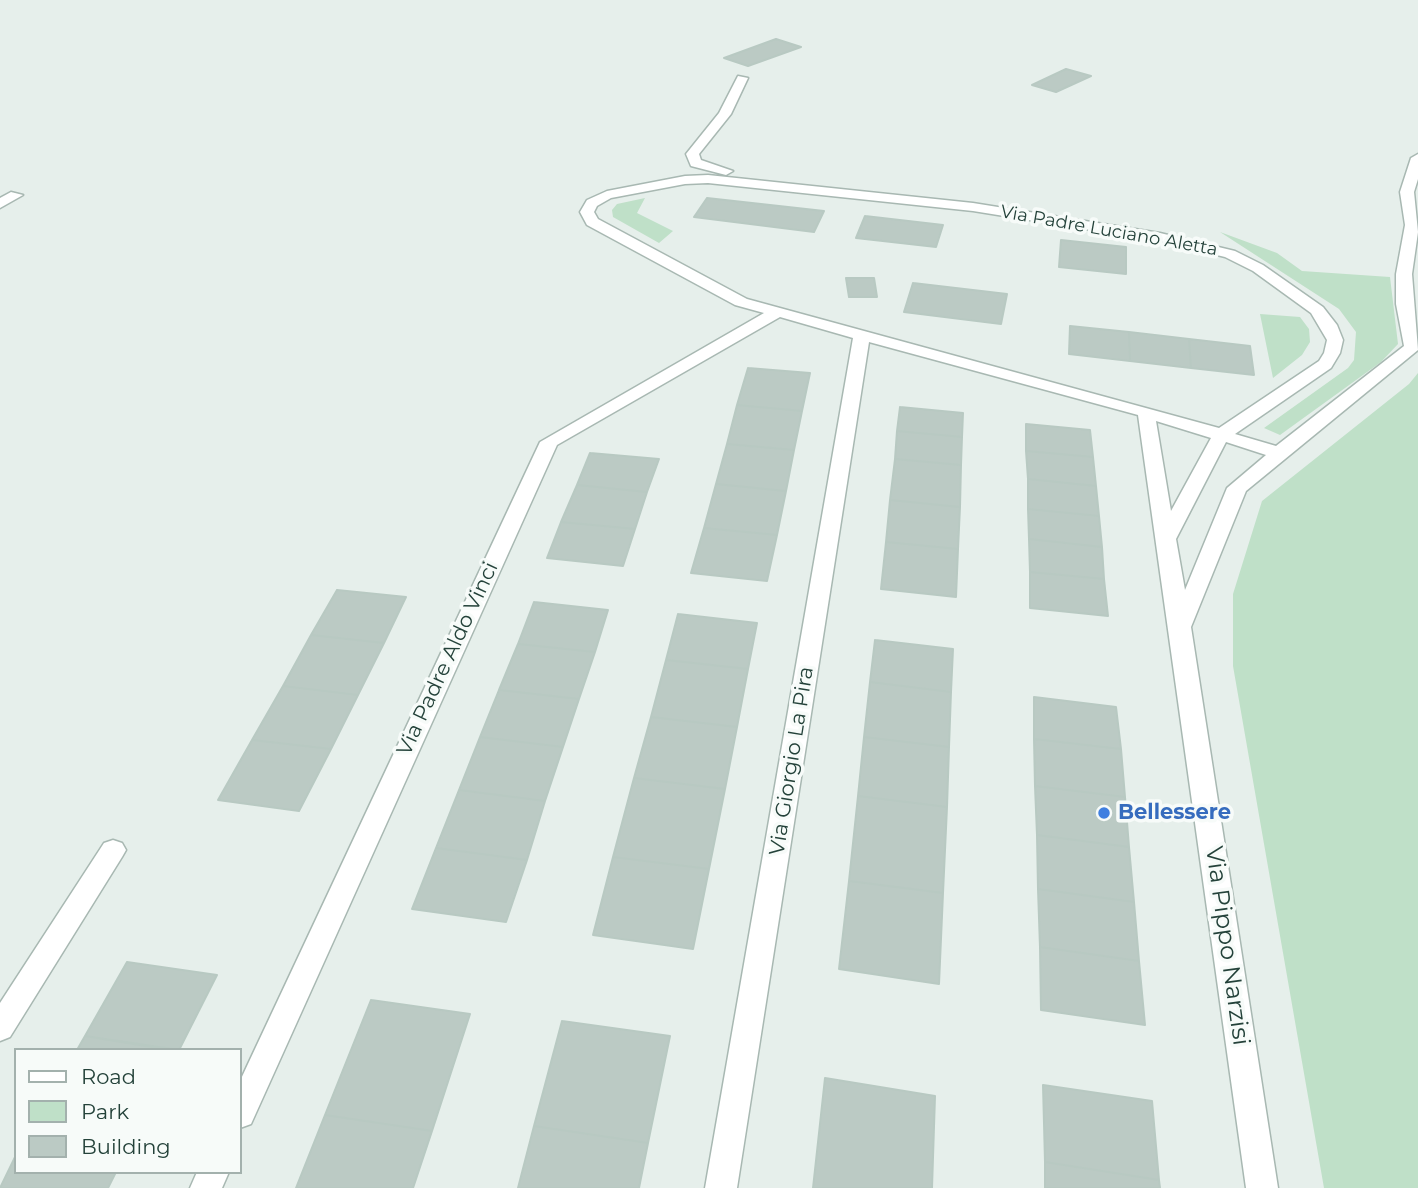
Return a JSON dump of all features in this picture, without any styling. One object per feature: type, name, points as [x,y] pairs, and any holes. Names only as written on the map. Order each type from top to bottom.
[{"type":"street","points":[[742,78],[725,114],[692,154],[695,163],[715,170],[992,199],[1170,228],[1209,237],[1217,250]]},
{"type":"street","points":[[1180,629],[1237,488],[1412,347],[1404,304],[1404,274],[1412,225],[1408,192],[1418,158]]},
{"type":"street","name":"Via Padre Luciano Aletta","points":[[685,180],[708,180],[973,207],[1160,237],[1217,250],[1258,268],[1317,310],[1329,325],[1335,340],[1325,364],[1220,435],[1146,412],[776,313],[705,285],[592,222],[587,212],[593,203],[607,195],[685,180]]},
{"type":"street","points":[[0,204],[16,195]]},
{"type":"street","name":"Via Padre Aldo Vinci","points":[[242,1110],[549,442],[776,313]]},
{"type":"street","name":"Via Giorgio La Pira","points":[[721,1188],[862,335]]},
{"type":"street","name":"Via Pippo Narzisi","points":[[1146,412],[1167,538],[1262,1188]]},
{"type":"street","points":[[1167,538],[1220,435],[1279,453]]},
{"type":"street","points":[[0,1028],[113,850]]},
{"type":"green space","points":[[645,198],[637,213],[673,231],[659,243],[613,217],[612,210],[617,204]]},
{"type":"green space","points":[[1220,232],[1277,253],[1302,271],[1390,277],[1398,344],[1381,362],[1280,435],[1264,428],[1348,368],[1354,360],[1356,332],[1339,309]]},
{"type":"green space","points":[[1260,314],[1300,317],[1309,329],[1310,342],[1302,355],[1273,378]]},
{"type":"green space","points":[[1418,373],[1418,1188],[1324,1188],[1233,666],[1233,594],[1262,501],[1409,384]]},
{"type":"building","points":[[776,39],[801,47],[748,66],[724,58]]},
{"type":"building","points":[[1066,69],[1091,76],[1056,92],[1032,85]]},
{"type":"building","points":[[707,198],[824,211],[814,232],[694,217]]},
{"type":"building","points":[[865,216],[943,225],[936,247],[856,238]]},
{"type":"building","points":[[1061,240],[1126,247],[1126,274],[1059,267]]},
{"type":"building","points":[[846,278],[874,278],[877,297],[849,297]]},
{"type":"building","points":[[913,283],[1007,294],[1001,324],[904,312]]},
{"type":"building","points":[[1070,326],[1129,332],[1130,361],[1069,354]]},
{"type":"building","points":[[1129,332],[1189,339],[1191,368],[1130,361]]},
{"type":"building","points":[[1189,339],[1250,346],[1254,375],[1191,368]]},
{"type":"building","points":[[748,368],[810,373],[802,411],[737,405]]},
{"type":"building","points":[[737,405],[802,411],[794,450],[727,444]]},
{"type":"building","points":[[900,407],[963,413],[962,437],[897,431]]},
{"type":"building","points":[[1026,424],[1090,430],[1093,457],[1026,451]]},
{"type":"building","points":[[897,431],[962,437],[961,465],[895,459]]},
{"type":"building","points":[[727,444],[794,450],[786,491],[716,484]]},
{"type":"building","points":[[1026,451],[1093,457],[1096,486],[1028,479]]},
{"type":"building","points":[[590,453],[659,459],[647,492],[577,485]]},
{"type":"building","points":[[895,459],[961,465],[960,507],[890,500]]},
{"type":"building","points":[[1028,479],[1096,486],[1099,516],[1028,509]]},
{"type":"building","points":[[716,484],[786,491],[777,535],[704,528]]},
{"type":"building","points":[[577,485],[647,492],[635,529],[561,522]]},
{"type":"building","points":[[890,500],[960,507],[958,549],[886,542]]},
{"type":"building","points":[[1028,509],[1099,516],[1102,547],[1029,539]]},
{"type":"building","points":[[561,522],[635,529],[623,566],[547,558]]},
{"type":"building","points":[[704,528],[777,535],[767,581],[691,573]]},
{"type":"building","points":[[1029,539],[1102,547],[1104,579],[1030,572]]},
{"type":"building","points":[[886,542],[958,549],[956,597],[881,589]]},
{"type":"building","points":[[1030,572],[1104,579],[1108,616],[1030,608]]},
{"type":"building","points":[[337,590],[406,597],[384,643],[311,635]]},
{"type":"building","points":[[534,602],[608,610],[595,652],[518,644]]},
{"type":"building","points":[[678,614],[757,623],[748,669],[666,660]]},
{"type":"building","points":[[311,635],[384,643],[358,695],[283,686]]},
{"type":"building","points":[[875,640],[953,649],[951,692],[870,682]]},
{"type":"building","points":[[518,644],[595,652],[579,699],[499,690]]},
{"type":"building","points":[[666,660],[748,669],[737,727],[651,717]]},
{"type":"building","points":[[870,682],[951,692],[949,747],[864,737]]},
{"type":"building","points":[[283,686],[358,695],[331,749],[252,740]]},
{"type":"building","points":[[499,690],[579,699],[563,747],[480,737]]},
{"type":"building","points":[[1034,697],[1116,707],[1121,749],[1034,739]]},
{"type":"building","points":[[651,717],[737,727],[725,789],[634,778]]},
{"type":"building","points":[[480,737],[563,747],[545,801],[459,790]]},
{"type":"building","points":[[864,737],[949,747],[947,807],[858,796]]},
{"type":"building","points":[[1034,739],[1121,749],[1125,797],[1035,786]]},
{"type":"building","points":[[252,740],[331,749],[299,811],[218,800]]},
{"type":"building","points":[[634,778],[725,789],[709,869],[613,857]]},
{"type":"building","points":[[1035,786],[1125,797],[1129,847],[1037,835]]},
{"type":"building","points":[[459,790],[545,801],[527,860],[436,848]]},
{"type":"building","points":[[858,796],[947,807],[943,893],[849,881]]},
{"type":"building","points":[[1037,835],[1129,847],[1134,902],[1038,889]]},
{"type":"building","points":[[436,848],[527,860],[506,922],[412,909]]},
{"type":"building","points":[[613,857],[709,869],[693,949],[593,935]]},
{"type":"building","points":[[849,881],[943,893],[939,984],[839,969]]},
{"type":"building","points":[[1038,889],[1134,902],[1139,961],[1040,947]]},
{"type":"building","points":[[1040,947],[1139,961],[1145,1025],[1041,1010]]},
{"type":"building","points":[[127,962],[217,975],[180,1048],[85,1036]]},
{"type":"building","points":[[371,1000],[470,1014],[432,1131],[325,1115]]},
{"type":"building","points":[[562,1021],[670,1036],[648,1143],[534,1126]]},
{"type":"building","points":[[85,1036],[158,1048],[78,1048]]},
{"type":"building","points":[[825,1078],[935,1096],[932,1188],[813,1188]]},
{"type":"building","points":[[1043,1085],[1152,1101],[1159,1180],[1045,1162]]},
{"type":"building","points":[[325,1115],[432,1131],[413,1188],[296,1188]]},
{"type":"building","points":[[534,1126],[648,1143],[639,1188],[518,1188]]},
{"type":"building","points":[[14,1159],[14,1174],[115,1174],[108,1188],[0,1188]]},
{"type":"building","points":[[1045,1162],[1159,1180],[1160,1188],[1045,1188]]},
{"type":"place","name":"Bellessere","points":[[1104,813]]}]
